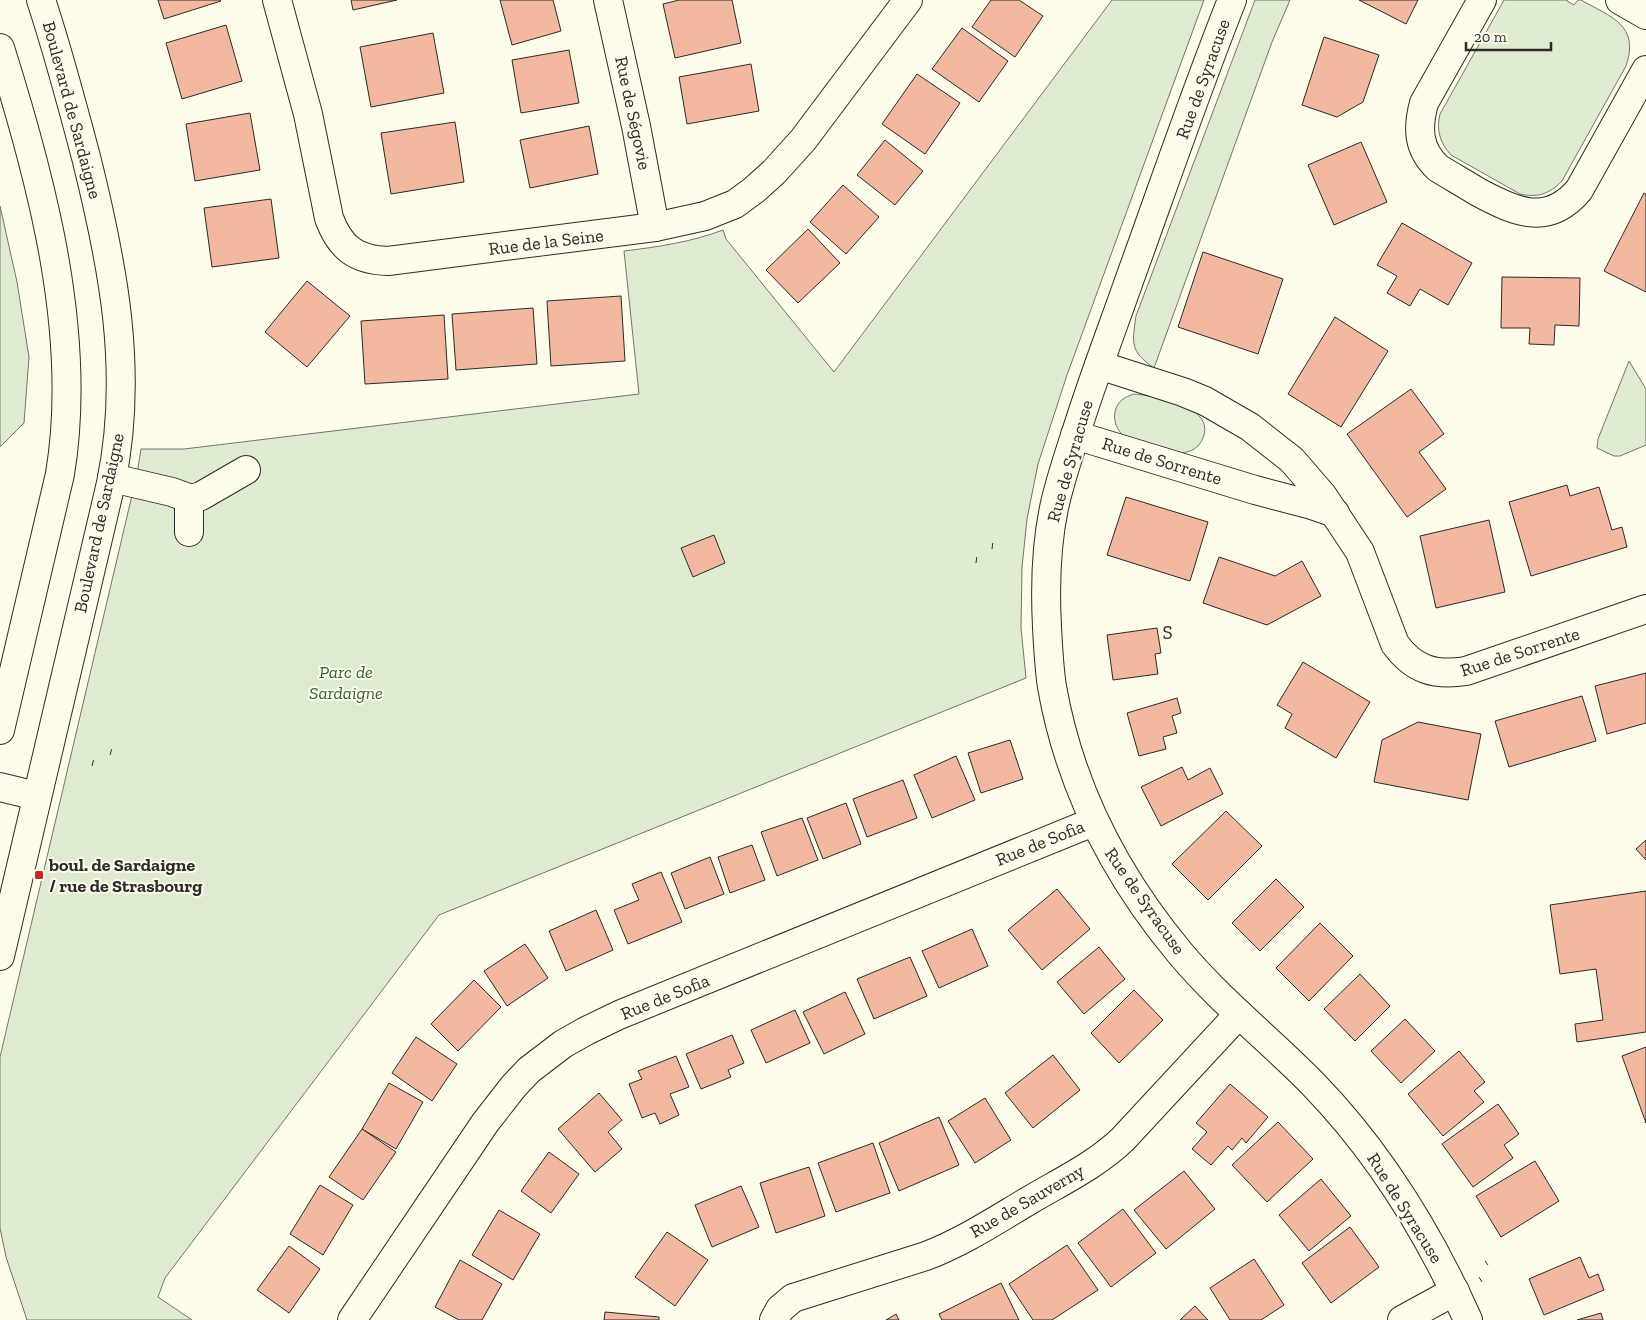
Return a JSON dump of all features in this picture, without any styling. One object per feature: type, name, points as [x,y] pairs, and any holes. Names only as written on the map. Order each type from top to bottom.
[{"type":"street","name":"Boulevard de Sardaigne","points":[[0,956],[112,478],[119,431],[122,382],[114,291],[102,228],[85,154],[41,0]]},
{"type":"street","name":"Rue de la Seine","points":[[277,0],[308,114],[329,218],[333,229],[341,242],[351,251],[376,260],[388,261],[655,227],[720,211],[735,204],[774,172],[803,140],[908,0]]},
{"type":"street","name":"Rue de Ségovie","points":[[608,0],[632,108],[655,227]]},
{"type":"street","name":"Rue de Syracuse","points":[[1232,0],[1099,365],[1058,491],[1052,519],[1046,610],[1052,683],[1070,758],[1093,822],[1125,878],[1162,931],[1198,974],[1312,1083],[1358,1135],[1389,1176],[1415,1217],[1455,1291],[1468,1320]]},
{"type":"street","points":[[1482,0],[1424,103],[1420,118],[1420,133],[1422,148],[1429,160],[1438,168],[1508,207],[1535,214],[1561,206],[1572,198],[1579,190],[1646,70]]},
{"type":"street","points":[[1620,0],[1646,15]]},
{"type":"street","points":[[0,48],[21,118],[49,233],[62,313],[68,392],[64,450],[60,474],[9,660],[0,730]]},
{"type":"street","name":"Rue de Sorrente","points":[[1099,365],[1205,401],[1250,427],[1292,460],[1323,496],[1360,552],[1395,644],[1404,656],[1415,665],[1442,674],[1481,667],[1646,609]]},
{"type":"street","name":"Rue de Sorrente","points":[[1075,435],[1335,513]]},
{"type":"street","points":[[112,478],[172,492],[188,498],[201,496],[246,470]]},
{"type":"street","points":[[188,498],[189,532]]},
{"type":"street","points":[[0,787],[37,796]]},
{"type":"street","name":"Rue de Sofia","points":[[352,1320],[498,1104],[529,1070],[563,1044],[619,1015],[1093,822]]},
{"type":"street","name":"Rue de Sauverny","points":[[774,1320],[780,1309],[793,1298],[943,1249],[1085,1168],[1123,1139],[1239,1014]]},
{"type":"street","points":[[1402,1320],[1455,1291]]},
{"type":"green space","name":"Parc de Sardaigne","points":[[1112,0],[1204,0],[1067,375],[1038,464],[1027,519],[1022,567],[1021,628],[1026,678],[439,915],[165,1278],[158,1297],[192,1320],[27,1320],[6,1257],[0,1228],[0,1057],[137,474],[141,449],[184,449],[639,394],[624,251],[699,238],[723,230],[726,239],[834,372]]},
{"type":"green space","points":[[1255,0],[1290,0],[1272,42],[1154,368],[1140,357],[1134,346],[1136,316]]},
{"type":"green space","points":[[1504,0],[1567,0],[1574,5],[1578,0],[1581,0],[1620,24],[1626,32],[1629,41],[1626,66],[1562,181],[1548,192],[1538,195],[1520,194],[1451,155],[1444,146],[1439,131],[1440,114]]},
{"type":"green space","points":[[0,206],[17,282],[29,357],[24,423],[0,447]]},
{"type":"green space","points":[[1629,361],[1646,389],[1646,445],[1620,456],[1614,456],[1597,448],[1598,439]]},
{"type":"green space","points":[[1134,394],[1169,400],[1193,411],[1201,418],[1205,427],[1203,438],[1197,447],[1188,452],[1181,453],[1144,444],[1124,436],[1116,425],[1115,412],[1122,400]]},
{"type":"building","points":[[158,0],[220,0],[221,1],[164,19]]},
{"type":"building","points":[[351,0],[397,0],[353,10]]},
{"type":"building","points":[[500,0],[553,0],[561,31],[512,45]]},
{"type":"building","points":[[679,0],[732,0],[741,43],[675,58],[663,4]]},
{"type":"building","points":[[991,0],[1019,0],[1043,16],[1015,57],[972,27]]},
{"type":"building","points":[[1359,0],[1418,0],[1406,24]]},
{"type":"building","points":[[226,25],[242,81],[182,99],[166,43]]},
{"type":"building","points":[[962,28],[1008,61],[979,102],[932,69]]},
{"type":"building","points":[[433,33],[444,93],[371,107],[360,47]]},
{"type":"building","points":[[1324,37],[1379,55],[1363,102],[1337,117],[1302,105]]},
{"type":"building","points":[[569,50],[579,103],[521,113],[512,60]]},
{"type":"building","points":[[751,64],[759,111],[687,124],[679,77]]},
{"type":"building","points":[[917,74],[960,103],[925,154],[882,124]]},
{"type":"building","points":[[250,113],[260,170],[195,181],[186,124]]},
{"type":"building","points":[[455,122],[464,182],[391,194],[381,133]]},
{"type":"building","points":[[589,126],[598,174],[530,188],[520,140]]},
{"type":"building","points":[[885,140],[923,171],[895,205],[857,175]]},
{"type":"building","points":[[1361,142],[1387,202],[1334,225],[1308,165]]},
{"type":"building","points":[[843,185],[879,217],[846,254],[810,222]]},
{"type":"building","points":[[1644,193],[1646,194],[1646,292],[1604,271]]},
{"type":"building","points":[[271,199],[279,258],[212,267],[204,208]]},
{"type":"building","points":[[1402,223],[1472,263],[1448,305],[1420,289],[1410,306],[1387,293],[1397,276],[1377,265]]},
{"type":"building","points":[[808,229],[840,263],[798,303],[766,270]]},
{"type":"building","points":[[1203,252],[1283,279],[1258,354],[1178,327]]},
{"type":"building","points":[[1502,277],[1580,278],[1579,326],[1555,325],[1554,345],[1529,344],[1530,328],[1501,328]]},
{"type":"building","points":[[307,281],[350,316],[307,367],[265,332]]},
{"type":"building","points":[[621,296],[625,361],[551,366],[547,301]]},
{"type":"building","points":[[533,308],[537,364],[456,370],[452,314]]},
{"type":"building","points":[[444,315],[448,379],[365,384],[361,321]]},
{"type":"building","points":[[1335,317],[1388,351],[1341,427],[1288,394]]},
{"type":"building","points":[[1411,389],[1444,434],[1419,452],[1446,489],[1407,517],[1347,434]]},
{"type":"building","points":[[1567,485],[1570,496],[1599,487],[1612,530],[1622,527],[1627,547],[1531,576],[1509,502]]},
{"type":"building","points":[[1126,497],[1208,522],[1190,581],[1107,555]]},
{"type":"building","points":[[1489,520],[1505,592],[1436,608],[1420,536]]},
{"type":"building","points":[[714,535],[725,563],[693,577],[681,548]]},
{"type":"building","points":[[1219,557],[1275,576],[1302,561],[1321,596],[1267,625],[1203,603]]},
{"type":"building","points":[[1157,628],[1161,653],[1155,654],[1158,674],[1113,680],[1107,635]]},
{"type":"building","points":[[1303,662],[1370,702],[1336,758],[1285,728],[1292,714],[1277,705]]},
{"type":"building","points":[[1646,673],[1646,723],[1607,734],[1595,686]]},
{"type":"building","points":[[1582,696],[1596,741],[1509,767],[1495,721]]},
{"type":"building","points":[[1177,698],[1181,713],[1172,716],[1177,733],[1163,737],[1166,749],[1139,756],[1127,713]]},
{"type":"building","points":[[1418,722],[1481,734],[1468,800],[1374,782],[1382,740]]},
{"type":"building","points":[[1010,740],[1023,779],[981,793],[968,753]]},
{"type":"building","points":[[956,756],[975,800],[932,818],[914,775]]},
{"type":"building","points":[[1182,767],[1188,780],[1210,768],[1223,794],[1161,826],[1141,787]]},
{"type":"building","points":[[903,780],[917,818],[867,837],[853,799]]},
{"type":"building","points":[[846,803],[861,844],[823,859],[807,818]]},
{"type":"building","points":[[1226,811],[1262,846],[1208,900],[1172,864]]},
{"type":"building","points":[[802,818],[818,860],[777,876],[761,832]]},
{"type":"building","points":[[1646,840],[1646,860],[1636,849]]},
{"type":"building","points":[[752,845],[765,880],[730,893],[718,857]]},
{"type":"building","points":[[710,857],[724,894],[685,909],[671,873]]},
{"type":"building","points":[[661,872],[682,922],[628,944],[614,910],[639,900],[632,884]]},
{"type":"building","points":[[1276,879],[1304,907],[1260,951],[1232,923]]},
{"type":"building","points":[[1057,889],[1090,929],[1042,970],[1008,930]]},
{"type":"building","points":[[1646,891],[1646,1032],[1577,1042],[1575,1024],[1603,1020],[1596,969],[1560,974],[1550,905]]},
{"type":"building","points":[[596,910],[613,950],[566,971],[549,931]]},
{"type":"building","points":[[1320,923],[1353,956],[1309,1001],[1276,968]]},
{"type":"building","points":[[972,929],[988,966],[939,988],[922,951]]},
{"type":"building","points":[[525,944],[548,978],[507,1006],[484,971]]},
{"type":"building","points":[[1099,947],[1125,979],[1084,1014],[1057,982]]},
{"type":"building","points":[[910,957],[927,996],[874,1019],[857,979]]},
{"type":"building","points":[[1360,974],[1390,1006],[1355,1041],[1324,1009]]},
{"type":"building","points":[[474,980],[501,1007],[458,1051],[431,1024]]},
{"type":"building","points":[[1134,990],[1163,1020],[1119,1063],[1091,1033]]},
{"type":"building","points":[[845,992],[865,1034],[824,1054],[803,1012]]},
{"type":"building","points":[[795,1010],[810,1043],[766,1063],[751,1030]]},
{"type":"building","points":[[1405,1019],[1435,1051],[1401,1083],[1371,1051]]},
{"type":"building","points":[[732,1035],[744,1063],[728,1070],[731,1077],[701,1089],[686,1054]]},
{"type":"building","points":[[416,1037],[457,1064],[432,1101],[392,1073]]},
{"type":"building","points":[[1646,1047],[1646,1123],[1622,1056]]},
{"type":"building","points":[[1459,1051],[1485,1082],[1474,1091],[1484,1102],[1443,1136],[1408,1094]]},
{"type":"building","points":[[1053,1055],[1080,1090],[1033,1128],[1005,1093]]},
{"type":"building","points":[[676,1056],[689,1087],[670,1094],[679,1115],[660,1124],[655,1113],[642,1118],[629,1084],[642,1079],[638,1071]]},
{"type":"building","points":[[389,1083],[423,1102],[396,1149],[362,1129]]},
{"type":"building","points":[[1230,1084],[1268,1117],[1246,1143],[1242,1138],[1232,1150],[1228,1146],[1211,1165],[1192,1149],[1207,1132],[1196,1123]]},
{"type":"building","points":[[599,1093],[622,1120],[608,1132],[622,1149],[595,1172],[558,1129]]},
{"type":"building","points":[[985,1098],[1011,1140],[975,1163],[948,1121]]},
{"type":"building","points":[[1498,1104],[1519,1134],[1504,1145],[1513,1158],[1473,1187],[1442,1144]]},
{"type":"building","points":[[939,1117],[959,1165],[899,1191],[879,1143]]},
{"type":"building","points":[[1278,1122],[1313,1159],[1267,1202],[1232,1165]]},
{"type":"building","points":[[362,1129],[396,1152],[363,1200],[329,1177]]},
{"type":"building","points":[[873,1143],[890,1193],[836,1212],[818,1163]]},
{"type":"building","points":[[549,1152],[579,1174],[551,1213],[521,1191]]},
{"type":"building","points":[[1535,1161],[1559,1201],[1501,1237],[1476,1196]]},
{"type":"building","points":[[809,1167],[825,1216],[776,1233],[760,1183]]},
{"type":"building","points":[[1184,1171],[1215,1209],[1166,1249],[1134,1210]]},
{"type":"building","points":[[1321,1179],[1351,1216],[1309,1251],[1279,1215]]},
{"type":"building","points":[[320,1185],[353,1205],[323,1255],[290,1234]]},
{"type":"building","points":[[741,1186],[759,1227],[712,1247],[695,1205]]},
{"type":"building","points":[[1123,1209],[1156,1253],[1111,1287],[1078,1243]]},
{"type":"building","points":[[499,1210],[540,1234],[513,1280],[472,1255]]},
{"type":"building","points":[[1350,1227],[1379,1267],[1331,1303],[1302,1263]]},
{"type":"building","points":[[667,1232],[708,1260],[675,1306],[635,1277]]},
{"type":"building","points":[[1067,1245],[1098,1290],[1052,1320],[1033,1320],[1009,1284]]},
{"type":"building","points":[[289,1246],[320,1269],[289,1313],[257,1290]]},
{"type":"building","points":[[1580,1257],[1589,1278],[1598,1274],[1604,1290],[1544,1315],[1529,1279]]},
{"type":"building","points":[[1254,1259],[1284,1305],[1261,1320],[1230,1320],[1210,1288]]},
{"type":"building","points":[[460,1260],[502,1284],[482,1320],[459,1320],[435,1307]]},
{"type":"building","points":[[1001,1283],[1019,1320],[942,1320],[939,1314]]},
{"type":"building","points":[[1195,1306],[1208,1320],[1180,1320]]},
{"type":"building","points":[[605,1312],[659,1317],[659,1320],[604,1320]]},
{"type":"building","points":[[1601,1313],[1603,1320],[1577,1320]]},
{"type":"building","points":[[896,1314],[899,1320],[886,1320]]},
{"type":"fence","points":[[992,549],[993,541]]},
{"type":"fence","points":[[976,563],[977,555]]},
{"type":"fence","points":[[110,755],[112,748]]},
{"type":"fence","points":[[92,766],[94,758]]},
{"type":"fence","points":[[1485,1261],[1488,1265]]},
{"type":"fence","points":[[1479,1277],[1482,1282]]},
{"type":"place","name":"boul. de Sardaigne / rue de Strasbourg","points":[[39,875]]},
{"type":"district","name":"S","points":[[1168,632]]}]
